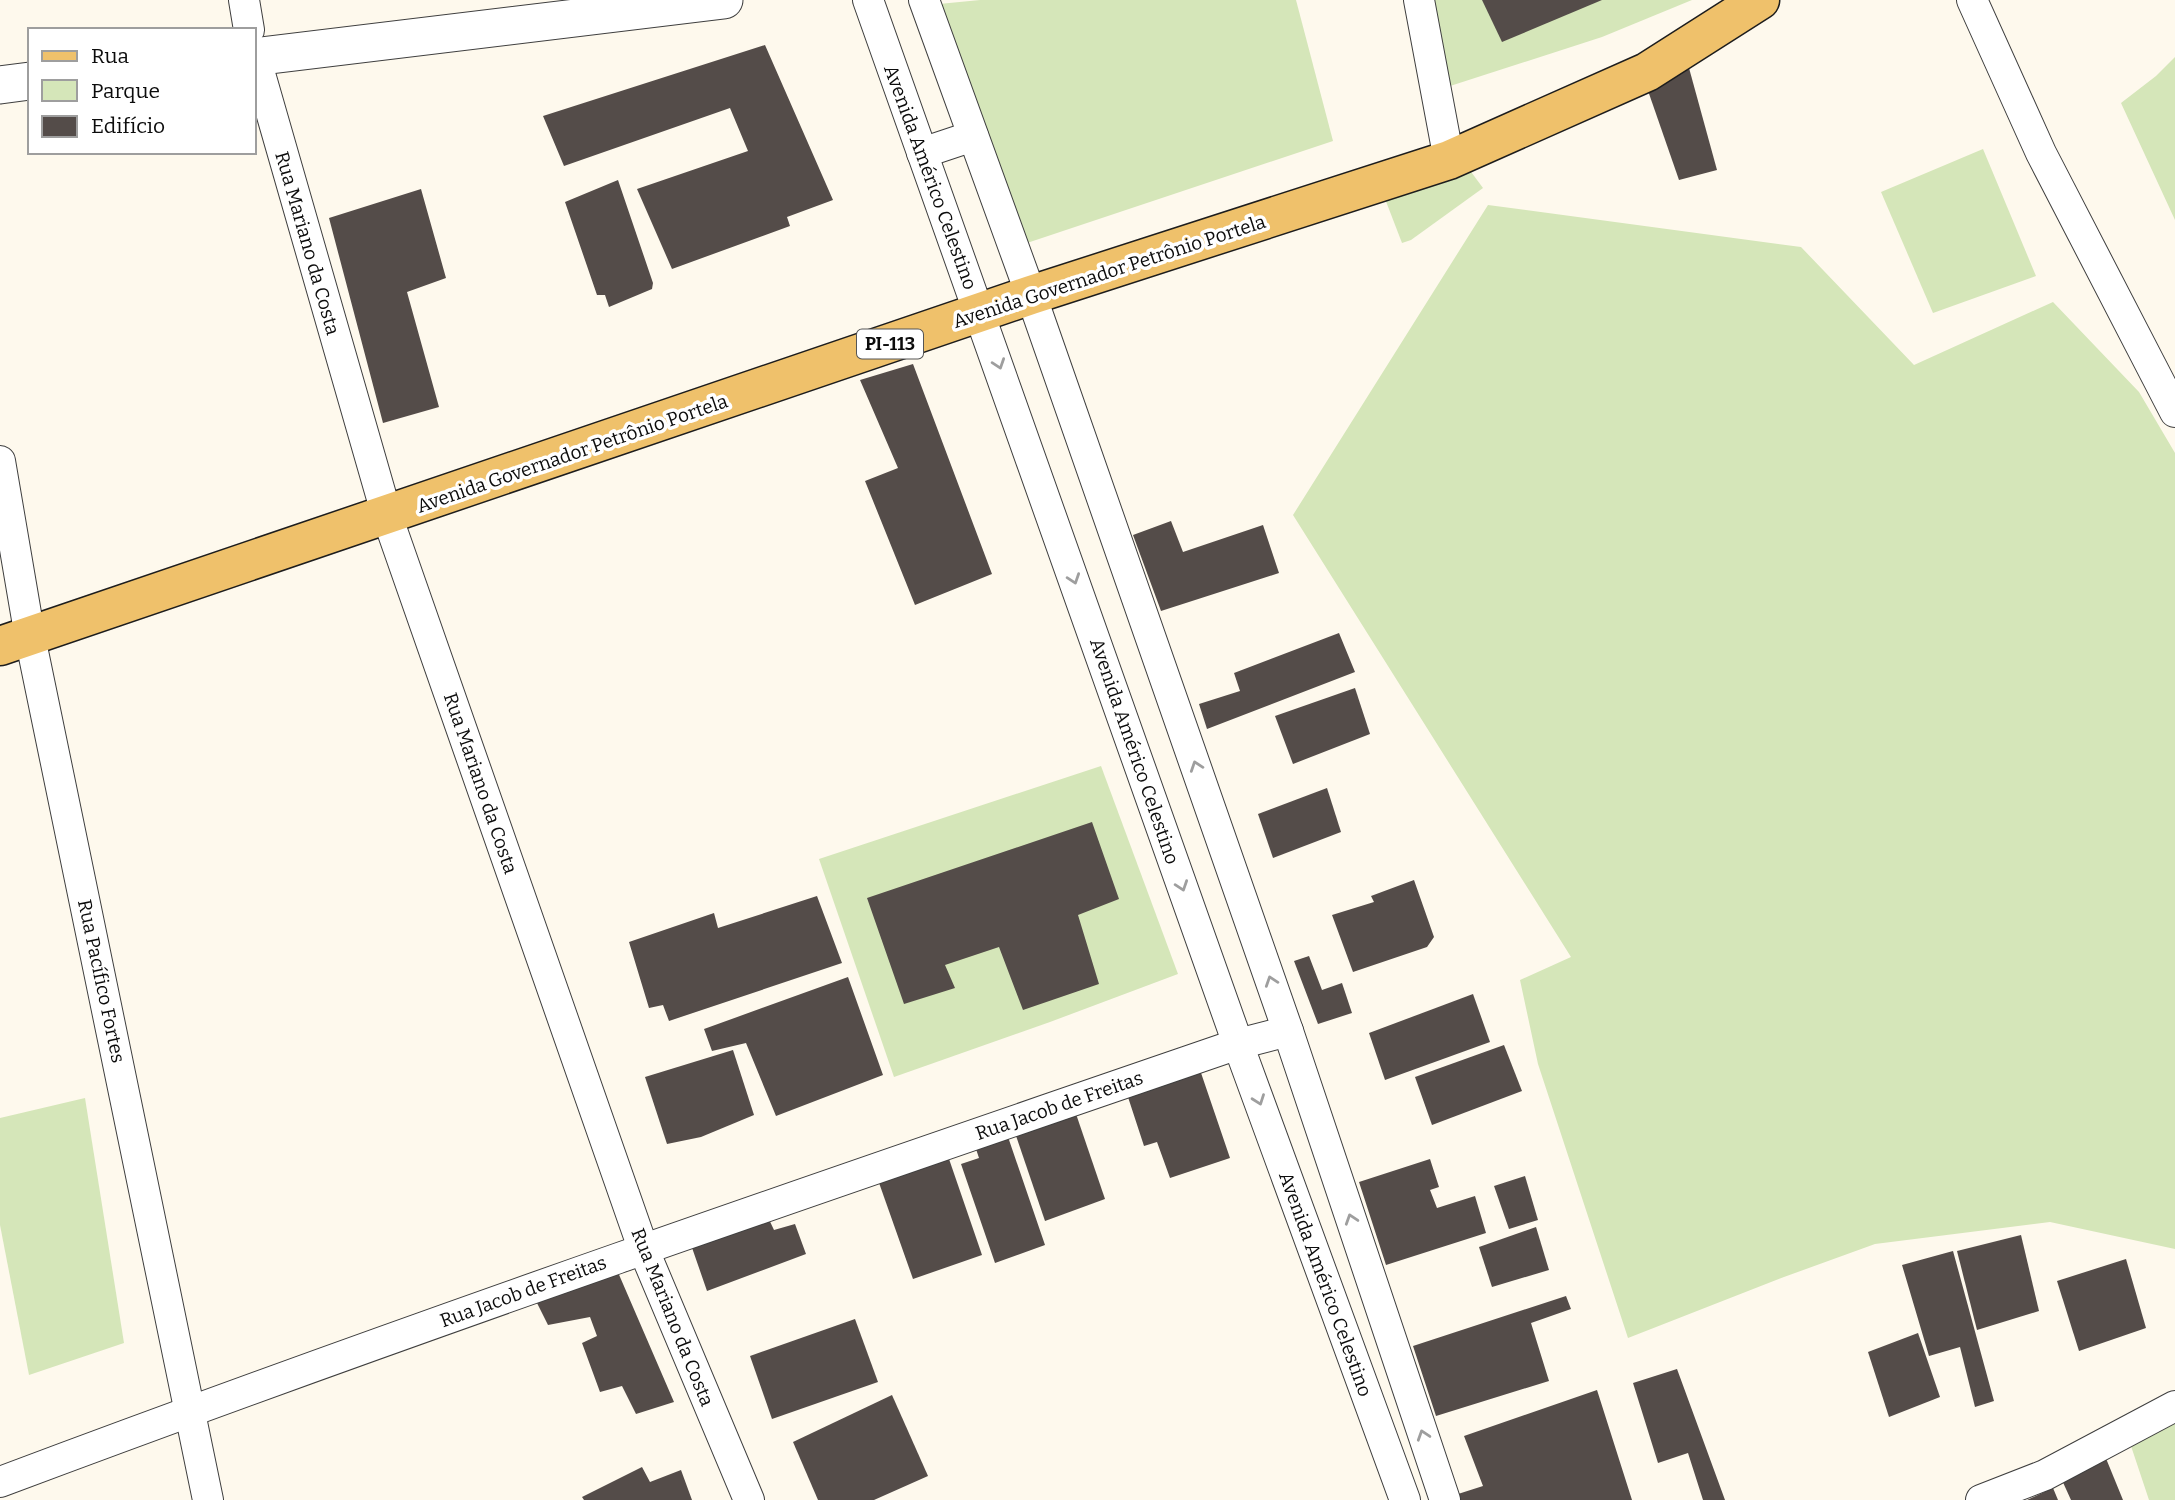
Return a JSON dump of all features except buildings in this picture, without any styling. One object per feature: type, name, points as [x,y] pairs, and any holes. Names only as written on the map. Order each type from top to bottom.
[{"type":"main road","name":"Avenida Governador Petrônio Portela","points":[[15,642],[1031,295],[1449,160],[1647,72],[1760,0]]},
{"type":"street","points":[[244,0],[250,28]]},
{"type":"street","points":[[256,55],[631,6],[724,0]]},
{"type":"street","name":"Avenida Américo Celestino","points":[[868,0],[1238,1044],[1405,1500]]},
{"type":"street","points":[[924,0],[1031,295],[1288,1031],[1445,1500]]},
{"type":"street","points":[[1419,0],[1449,160]]},
{"type":"street","points":[[1972,0],[2041,153],[2175,412]]},
{"type":"street","name":"Rua Mariano da Costa","points":[[256,62],[387,516],[643,1248],[749,1500]]},
{"type":"street","points":[[0,85],[28,81]]},
{"type":"street","points":[[922,153],[973,136]]},
{"type":"street","name":"Rua Pacífico Fortes","points":[[0,461],[15,642],[191,1410],[208,1500]]},
{"type":"street","name":"Rua Jacob de Freitas","points":[[0,1482],[191,1410],[643,1248],[1238,1044],[1288,1031]]},
{"type":"street","points":[[1982,1500],[2045,1475],[2175,1406]]},
{"type":"green space","points":[[980,0],[1296,0],[1333,141],[1027,243],[939,4]]},
{"type":"green space","points":[[1431,0],[1692,0],[1602,37],[1447,87]]},
{"type":"green space","points":[[2175,57],[2175,220],[2121,103],[2156,76]]},
{"type":"green space","points":[[1983,149],[2036,276],[1933,313],[1881,192]]},
{"type":"green space","points":[[1463,161],[1483,188],[1411,240],[1402,243],[1382,191]]},
{"type":"green space","points":[[1488,205],[1801,247],[1914,365],[2053,302],[2139,392],[2175,453],[2175,1249],[2050,1222],[1875,1244],[1628,1338],[1538,1064],[1520,980],[1571,957],[1293,515]]},
{"type":"green space","points":[[1101,766],[1178,974],[894,1077],[819,859]]},
{"type":"green space","points":[[85,1098],[124,1343],[29,1375],[0,1225],[0,1118]]},
{"type":"green space","points":[[2175,1413],[2175,1500],[2149,1500],[2128,1437]]}]
